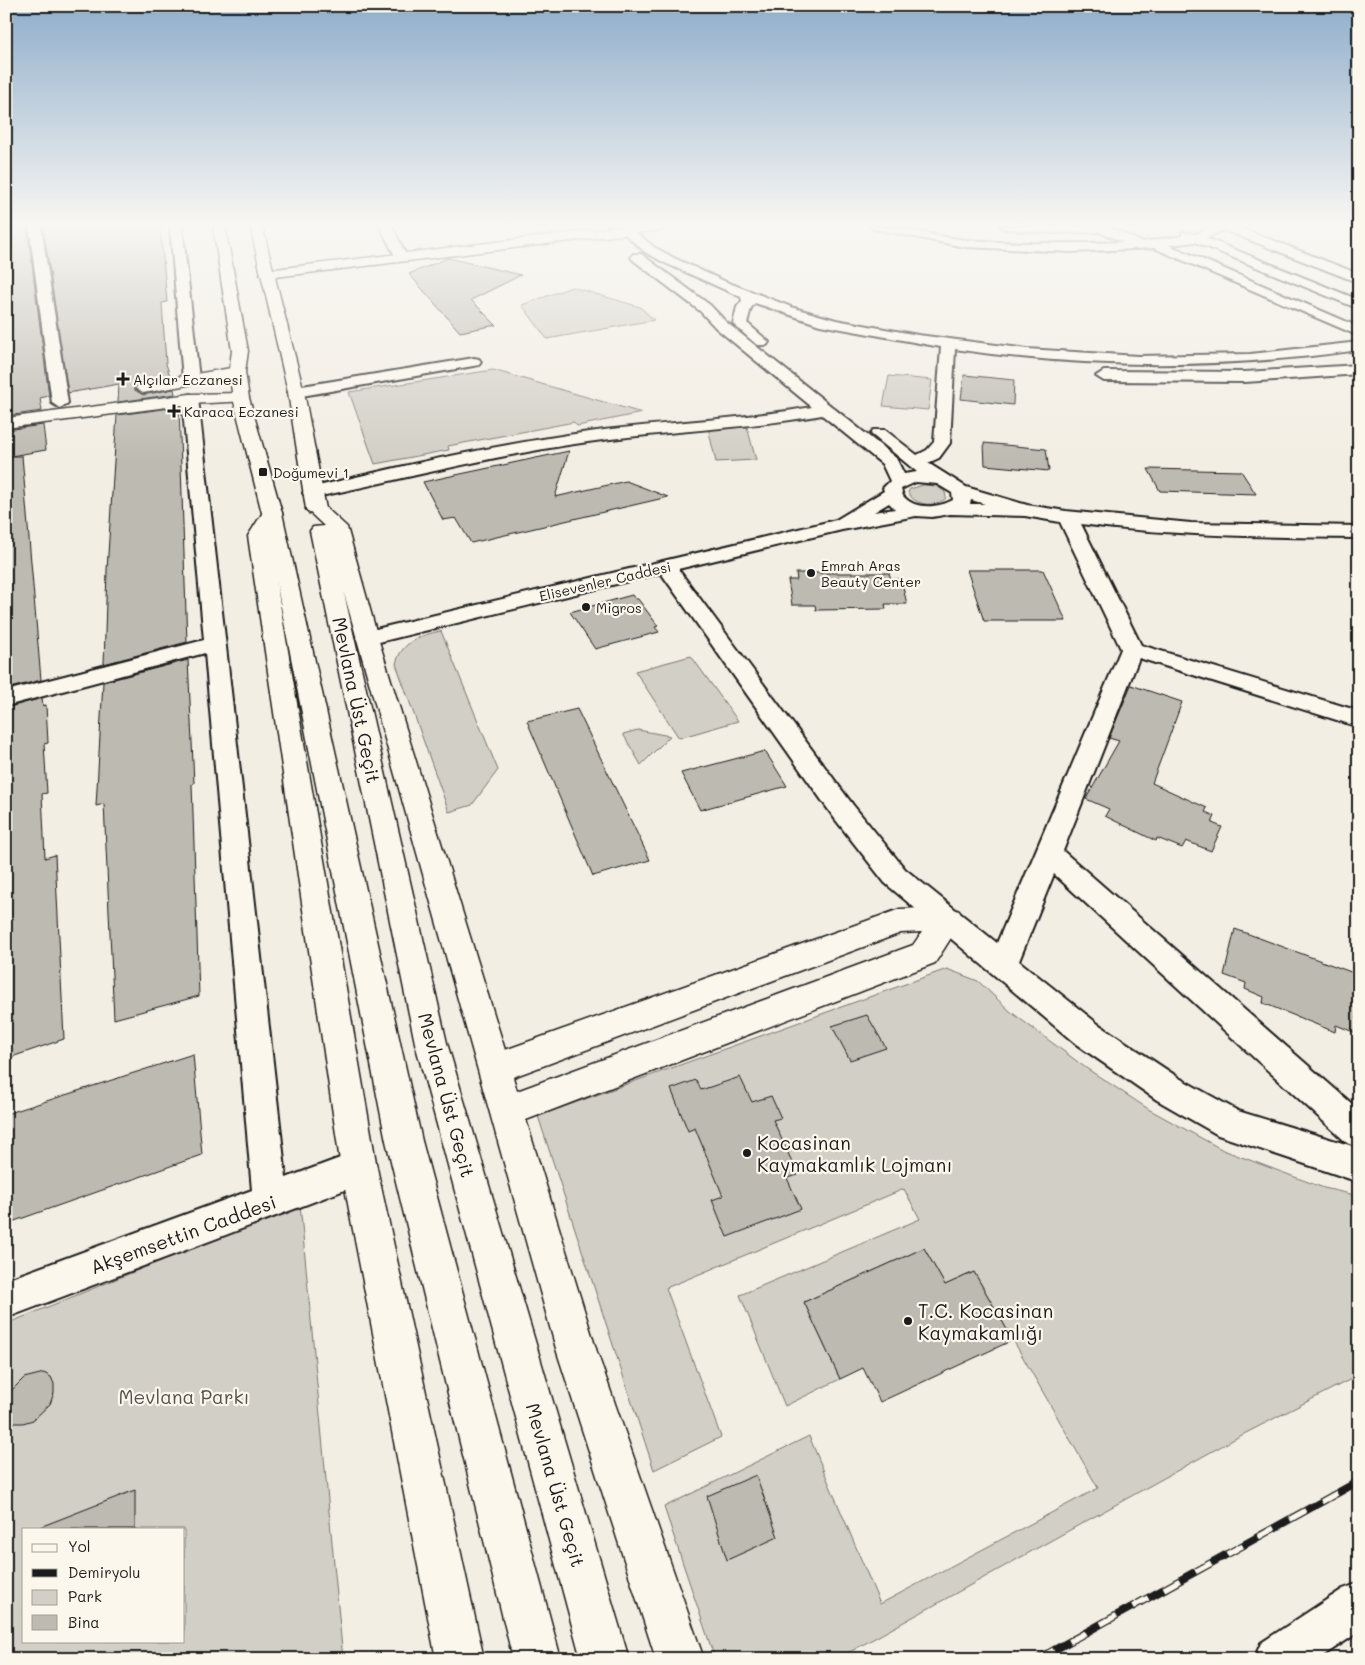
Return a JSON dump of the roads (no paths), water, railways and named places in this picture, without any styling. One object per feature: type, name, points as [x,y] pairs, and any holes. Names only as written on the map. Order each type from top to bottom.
[{"type":"main road","points":[[232,304],[240,350],[237,372],[240,398],[274,522],[404,1141],[537,1659]]},
{"type":"main road","name":"Mevlana Üst Geçit","points":[[274,304],[296,392],[316,509],[431,1043],[605,1659]]},
{"type":"main road","points":[[6,423],[190,389],[237,372]]},
{"type":"main road","points":[[6,413],[60,403],[190,389],[240,398]]},
{"type":"main road","points":[[316,509],[337,528],[367,638],[577,1352],[680,1659]]},
{"type":"main road","points":[[274,522],[258,536],[359,1168],[460,1659]]},
{"type":"main road","points":[[494,1069],[900,922],[948,919]]},
{"type":"main road","points":[[507,1110],[924,954],[948,919]]},
{"type":"street","points":[[46,304],[60,403]]},
{"type":"street","points":[[183,304],[271,1201]]},
{"type":"street","points":[[698,304],[890,462],[902,505],[918,510],[936,512],[951,509],[1025,510]]},
{"type":"street","points":[[705,308],[722,310],[731,304]]},
{"type":"street","points":[[741,304],[740,324],[916,463],[936,478],[955,486],[961,491],[1025,510],[1068,518],[1252,531],[1359,532]]},
{"type":"street","points":[[766,304],[850,327],[994,351],[1090,360],[1243,358],[1316,353],[1359,346]]},
{"type":"street","points":[[1294,304],[1359,332]]},
{"type":"street","points":[[916,463],[932,454],[942,443],[948,344]]},
{"type":"street","points":[[296,392],[474,362]]},
{"type":"street","points":[[946,362],[963,364]]},
{"type":"street","points":[[1091,376],[1209,378],[1299,375],[1359,369]]},
{"type":"street","points":[[316,509],[568,440],[633,432],[739,423],[826,409]]},
{"type":"street","points":[[842,524],[914,477],[936,478]]},
{"type":"street","points":[[951,509],[961,503],[963,497],[961,491]]},
{"type":"street","points":[[842,524],[918,510]]},
{"type":"street","points":[[1068,518],[1132,649],[1359,719]]},
{"type":"street","name":"Elisevenler Caddesi","points":[[367,638],[842,524]]},
{"type":"street","points":[[666,566],[864,839],[895,876],[1087,1034],[1128,1063],[1230,1124],[1359,1165]]},
{"type":"street","points":[[6,699],[215,644]]},
{"type":"street","points":[[1003,965],[1132,649]]},
{"type":"street","points":[[1049,854],[1359,1132]]},
{"type":"street","name":"Akşemsettin Caddesi","points":[[6,1299],[359,1168]]},
{"type":"street","points":[[1277,1659],[1359,1605]]},
{"type":"railway","points":[[1038,1659],[1359,1481]]},
{"type":"place","name":"Alçılar Eczanesi","points":[[123,379]]},
{"type":"place","name":"Karaca Eczanesi","points":[[174,411]]},
{"type":"place","name":"Doğumevi 1","points":[[263,472]]},
{"type":"place","name":"Emrah Aras Beauty Center","points":[[811,573]]},
{"type":"place","name":"Migros","points":[[586,607]]},
{"type":"place","name":"Kocasinan Kaymakamlık Lojmanı","points":[[747,1153]]},
{"type":"place","name":"T.C. Kocasinan Kaymakamlığı","points":[[908,1321]]},
{"type":"park label","name":"Mevlana Parkı","points":[[184,1396]]}]
